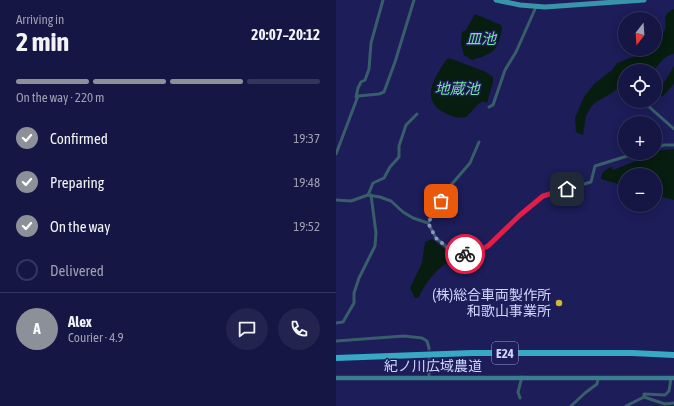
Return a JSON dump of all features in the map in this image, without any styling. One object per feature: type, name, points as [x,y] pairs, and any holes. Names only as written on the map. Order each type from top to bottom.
[{"type":"highway","name":"E24","points":[[336,358],[472,353],[619,353],[674,355]]},
{"type":"main road","points":[[496,0],[536,7],[590,2],[644,0]]},
{"type":"street","points":[[336,154],[356,100],[358,88],[361,82],[365,80],[369,69],[371,43],[383,0]]},
{"type":"street","points":[[356,100],[358,96],[379,94],[384,92],[414,0]]},
{"type":"street","points":[[489,107],[494,105],[505,70],[516,52],[536,7]]},
{"type":"street","points":[[650,108],[674,130]]},
{"type":"street","points":[[336,324],[343,322],[347,318],[354,303],[354,293],[359,278],[375,246],[376,233],[370,195],[373,183],[384,178],[390,167],[398,159],[399,146],[406,125],[417,114]]},
{"type":"street","points":[[428,223],[451,185],[470,163],[479,142]]},
{"type":"street","points":[[662,146],[674,145]]},
{"type":"street","points":[[336,200],[351,201],[370,195],[391,201],[403,212],[413,218],[428,223],[436,238],[455,254],[476,252],[488,246],[520,215],[543,196],[591,182],[595,166],[618,159]]},
{"type":"street","points":[[336,341],[404,336],[422,338],[427,341],[429,348]]},
{"type":"street","points":[[429,363],[429,378]]},
{"type":"street","points":[[520,398],[518,392],[522,377]]},
{"type":"street","name":"紀ノ川広域農道","points":[[336,378],[672,378]]},
{"type":"street","points":[[626,406],[644,397],[644,394],[665,395],[669,391],[672,378]]},
{"type":"street","points":[[571,406],[597,384],[598,379]]},
{"type":"street","points":[[644,397],[665,404],[674,403]]},
{"type":"water","points":[[674,9],[674,54],[671,54],[665,58],[659,64],[618,64],[618,88],[591,107],[586,116],[583,135],[576,132],[575,118],[584,97],[594,84],[612,70],[617,63],[636,56],[662,56],[662,34],[666,26],[665,18],[670,11]]},
{"type":"water","name":"皿池","points":[[475,14],[501,25],[502,30],[496,47],[490,53],[472,60],[464,55],[461,44],[462,32],[466,30]]},
{"type":"water","name":"地蔵池","points":[[449,58],[486,72],[493,77],[487,103],[484,101],[481,102],[466,117],[463,118],[452,116],[437,108],[431,95],[434,81],[446,60]]},
{"type":"water","points":[[674,66],[674,84],[662,96],[662,86]]},
{"type":"water","points":[[674,149],[674,200],[662,197],[662,168],[618,168],[638,160],[662,160],[662,150]]},
{"type":"water","points":[[612,167],[613,170],[618,168],[618,184],[601,179],[605,170]]},
{"type":"water","points":[[432,239],[455,258],[438,270],[429,280],[419,297],[415,298],[410,288],[422,263],[425,242]]},
{"type":"tunnel","points":[[429,348],[429,363]]},
{"type":"way so far","points":[[441,201],[428,223],[436,238],[455,254],[465,254]]},
{"type":"place","name":"(株)総合車両製作所 和歌山事業所","points":[[559,303]]},
{"type":"route","points":[[465,254],[482,250],[488,246],[520,215],[543,196],[567,189]]}]
